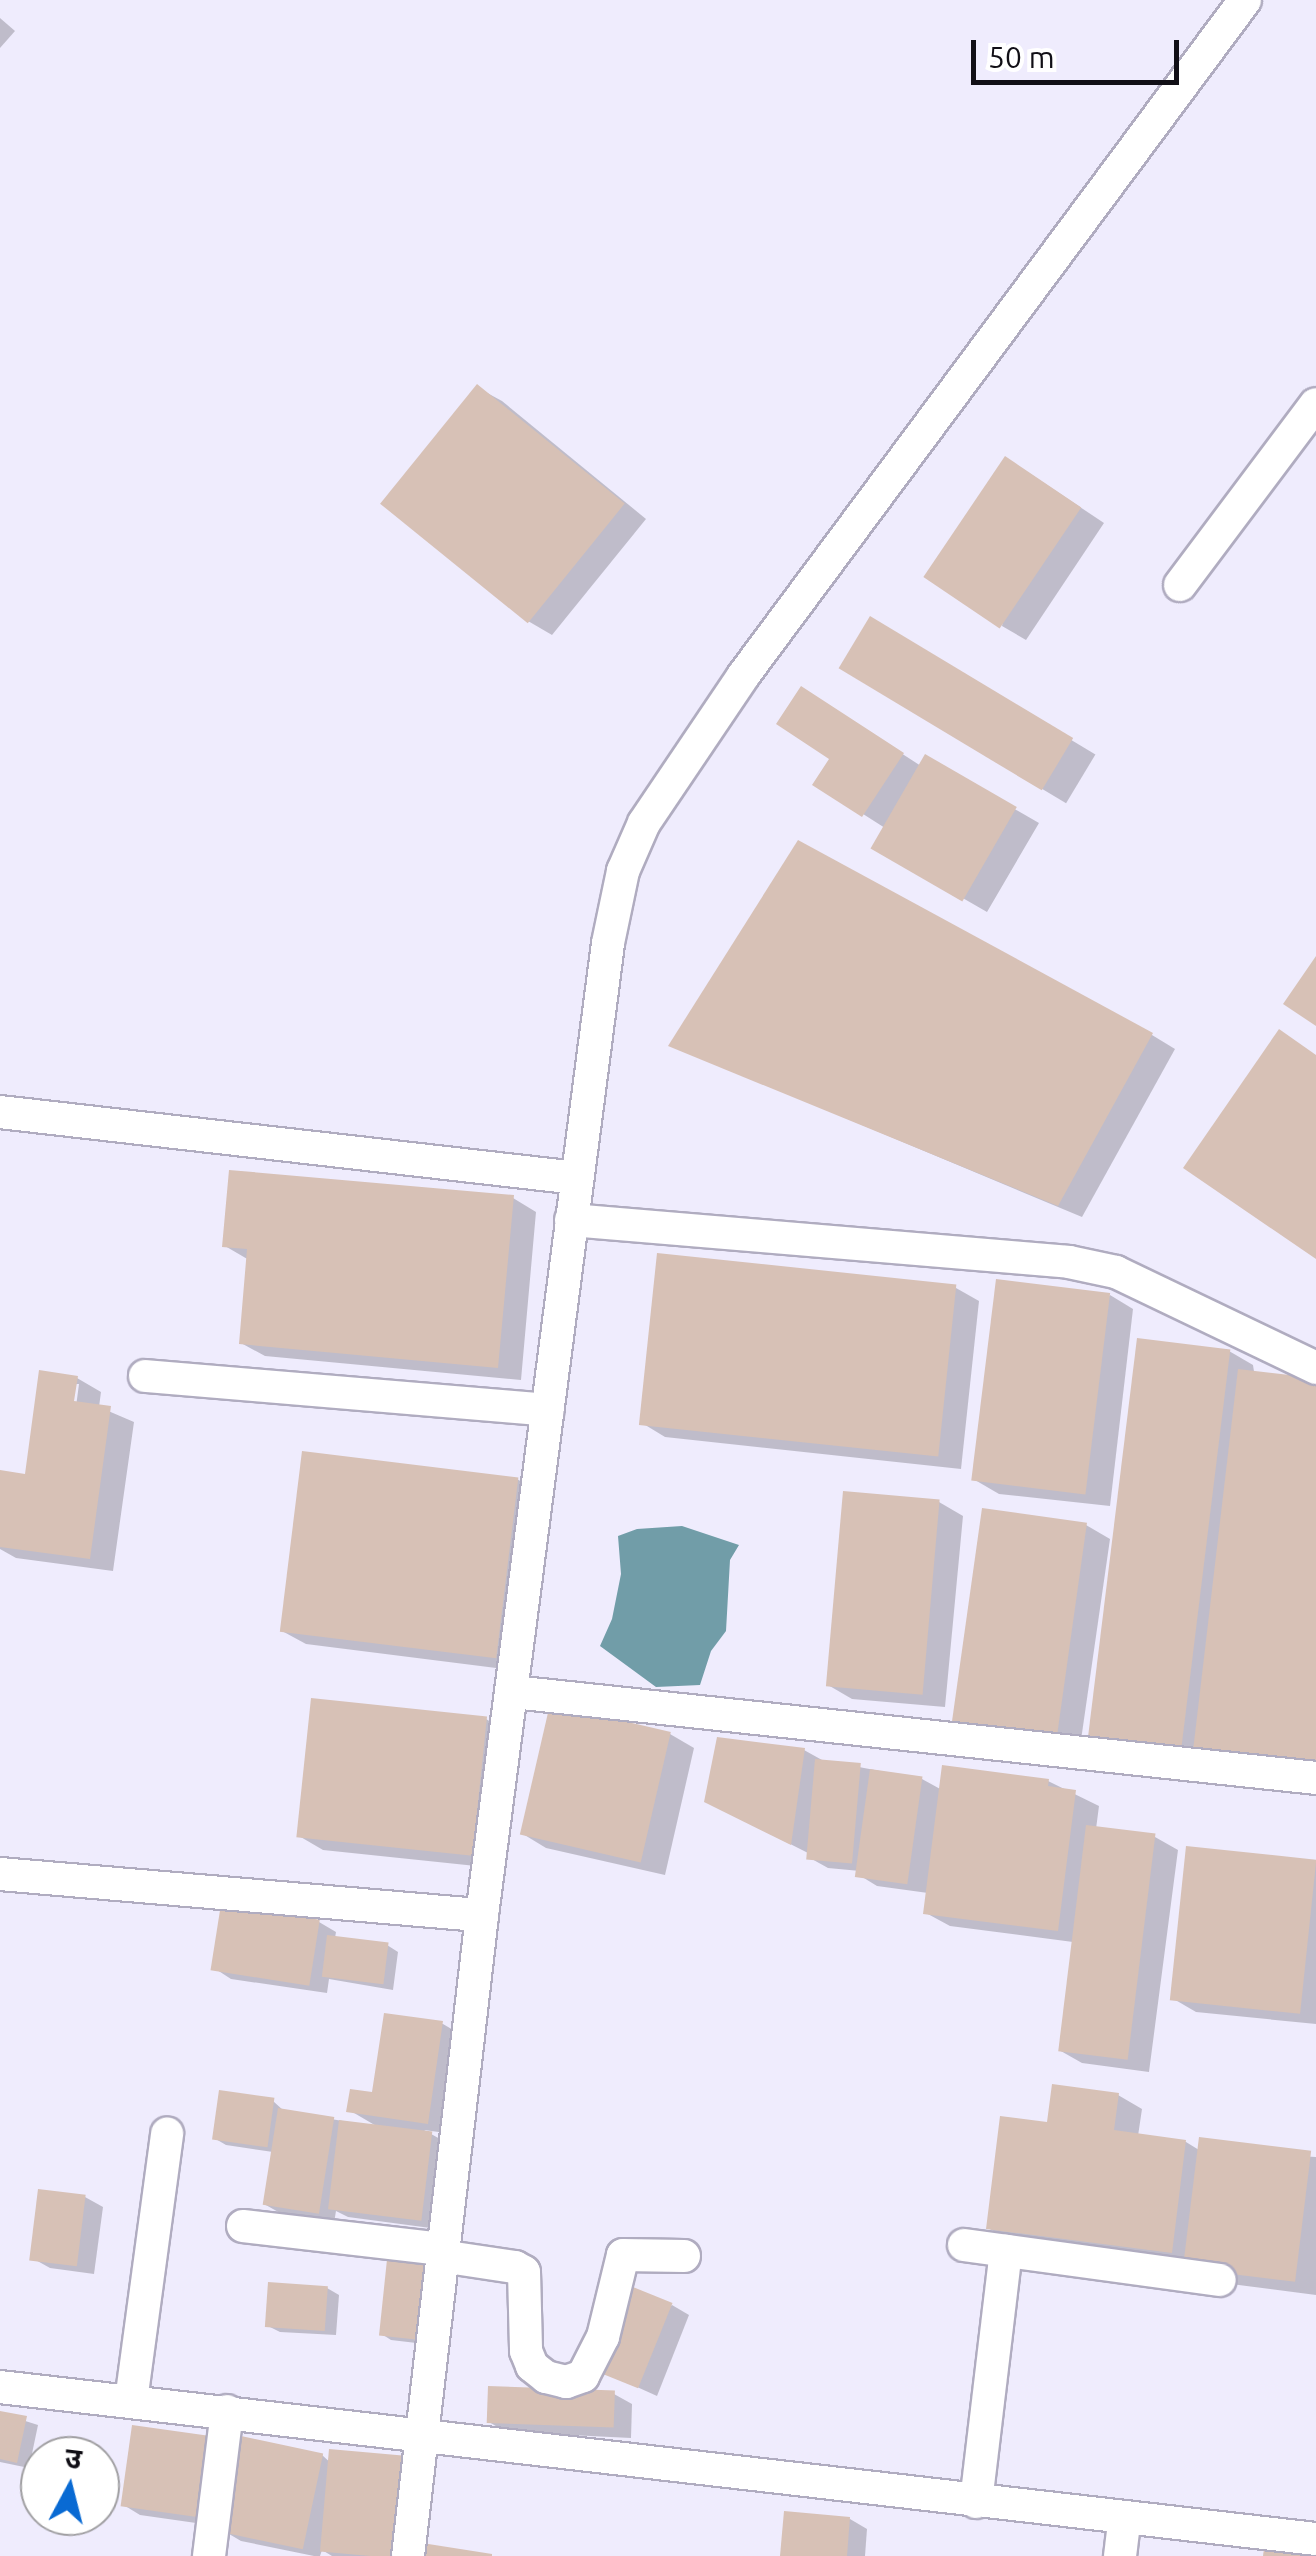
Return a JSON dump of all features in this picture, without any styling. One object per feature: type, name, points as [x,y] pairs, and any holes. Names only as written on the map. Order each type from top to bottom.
[{"type":"street","points":[[408,2556],[419,2432],[482,1914],[608,943],[622,872],[644,824],[743,676],[1245,0]]},
{"type":"street","points":[[1180,585],[1316,404]]},
{"type":"street","points":[[0,1112],[577,1178]]},
{"type":"street","points":[[571,1220],[1069,1262],[1116,1272],[1316,1368]]},
{"type":"street","points":[[144,1376],[548,1410]]},
{"type":"street","points":[[513,1692],[1316,1778]]},
{"type":"street","points":[[0,1874],[482,1914]]},
{"type":"street","points":[[131,2401],[166,2133]]},
{"type":"street","points":[[243,2226],[441,2252],[515,2266],[524,2272],[526,2351],[532,2366],[546,2377],[566,2382],[583,2376],[597,2351],[622,2255],[684,2256]]},
{"type":"street","points":[[964,2245],[1220,2280]]},
{"type":"street","points":[[976,2502],[1006,2251]]},
{"type":"street","points":[[0,2387],[419,2432],[1316,2540]]},
{"type":"street","points":[[210,2556],[227,2412]]},
{"type":"street","points":[[1120,2556],[1125,2518]]},
{"type":"water","points":[[682,1526],[739,1545],[730,1560],[726,1631],[711,1651],[700,1685],[656,1687],[600,1646],[612,1619],[621,1574],[618,1536],[637,1529]]},
{"type":"building","points":[[477,384],[625,504],[528,623],[380,504]]},
{"type":"building","points":[[1005,456],[1081,507],[1000,628],[923,577]]},
{"type":"building","points":[[870,616],[1073,738],[1042,790],[839,668]]},
{"type":"building","points":[[801,686],[904,753],[862,817],[812,785],[829,759],[776,724]]},
{"type":"building","points":[[925,754],[1017,807],[962,901],[870,848]]},
{"type":"building","points":[[798,840],[1153,1033],[1058,1206],[668,1046]]},
{"type":"building","points":[[1316,956],[1316,1026],[1283,1004]]},
{"type":"building","points":[[1279,1029],[1316,1055],[1316,1259],[1183,1168]]},
{"type":"building","points":[[229,1170],[514,1195],[498,1368],[239,1344],[247,1249],[222,1247]]},
{"type":"building","points":[[657,1253],[956,1284],[938,1457],[639,1425]]},
{"type":"building","points":[[996,1279],[1110,1293],[1085,1495],[971,1480]]},
{"type":"building","points":[[1137,1338],[1230,1349],[1181,1751],[1088,1740]]},
{"type":"building","points":[[1238,1369],[1316,1378],[1316,1766],[1193,1751]]},
{"type":"building","points":[[39,1370],[78,1376],[74,1401],[111,1406],[90,1559],[0,1547],[0,1470],[25,1474]]},
{"type":"building","points":[[302,1451],[518,1478],[496,1658],[280,1632]]},
{"type":"building","points":[[843,1491],[940,1499],[923,1695],[826,1686]]},
{"type":"building","points":[[982,1508],[1087,1523],[1056,1742],[951,1727]]},
{"type":"building","points":[[311,1698],[487,1717],[472,1856],[296,1837]]},
{"type":"building","points":[[550,1704],[671,1732],[641,1862],[520,1835]]},
{"type":"building","points":[[717,1737],[805,1748],[791,1845],[704,1802]]},
{"type":"building","points":[[815,1759],[861,1763],[852,1864],[806,1860]]},
{"type":"building","points":[[942,1765],[1049,1779],[1048,1786],[1076,1790],[1058,1931],[923,1914]]},
{"type":"building","points":[[870,1769],[922,1776],[907,1884],[855,1877]]},
{"type":"building","points":[[1086,1825],[1155,1834],[1128,2060],[1058,2051]]},
{"type":"building","points":[[1186,1846],[1316,1860],[1300,2014],[1170,2000]]},
{"type":"building","points":[[221,1904],[320,1920],[309,1986],[211,1970]]},
{"type":"building","points":[[327,1935],[389,1943],[383,1984],[322,1977]]},
{"type":"building","points":[[384,2013],[443,2021],[428,2124],[346,2112],[350,2089],[372,2092]]},
{"type":"building","points":[[1052,2084],[1119,2093],[1114,2130],[1186,2140],[1172,2253],[986,2229],[1000,2116],[1047,2122]]},
{"type":"building","points":[[219,2090],[274,2098],[267,2147],[212,2140]]},
{"type":"building","points":[[278,2108],[334,2117],[319,2214],[263,2205]]},
{"type":"building","points":[[339,2120],[432,2131],[421,2221],[328,2209]]},
{"type":"building","points":[[1199,2137],[1311,2151],[1295,2282],[1183,2268]]},
{"type":"building","points":[[38,2189],[86,2195],[77,2266],[29,2260]]},
{"type":"building","points":[[388,2250],[425,2254],[416,2339],[379,2336]]},
{"type":"building","points":[[268,2282],[328,2286],[325,2331],[265,2327]]},
{"type":"building","points":[[628,2285],[673,2303],[638,2388],[594,2370]]},
{"type":"building","points":[[488,2386],[615,2390],[614,2427],[487,2423]]},
{"type":"building","points":[[0,2411],[27,2416],[17,2463],[0,2459]]},
{"type":"building","points":[[132,2425],[219,2437],[208,2518],[121,2506]]},
{"type":"building","points":[[241,2436],[323,2453],[303,2549],[221,2532]]},
{"type":"building","points":[[329,2449],[411,2456],[402,2556],[320,2552]]},
{"type":"building","points":[[784,2511],[850,2517],[847,2556],[780,2556]]},
{"type":"building","points":[[1265,2541],[1316,2548],[1316,2556],[1263,2556]]},
{"type":"building","points":[[422,2543],[492,2554],[492,2556],[420,2556]]}]
